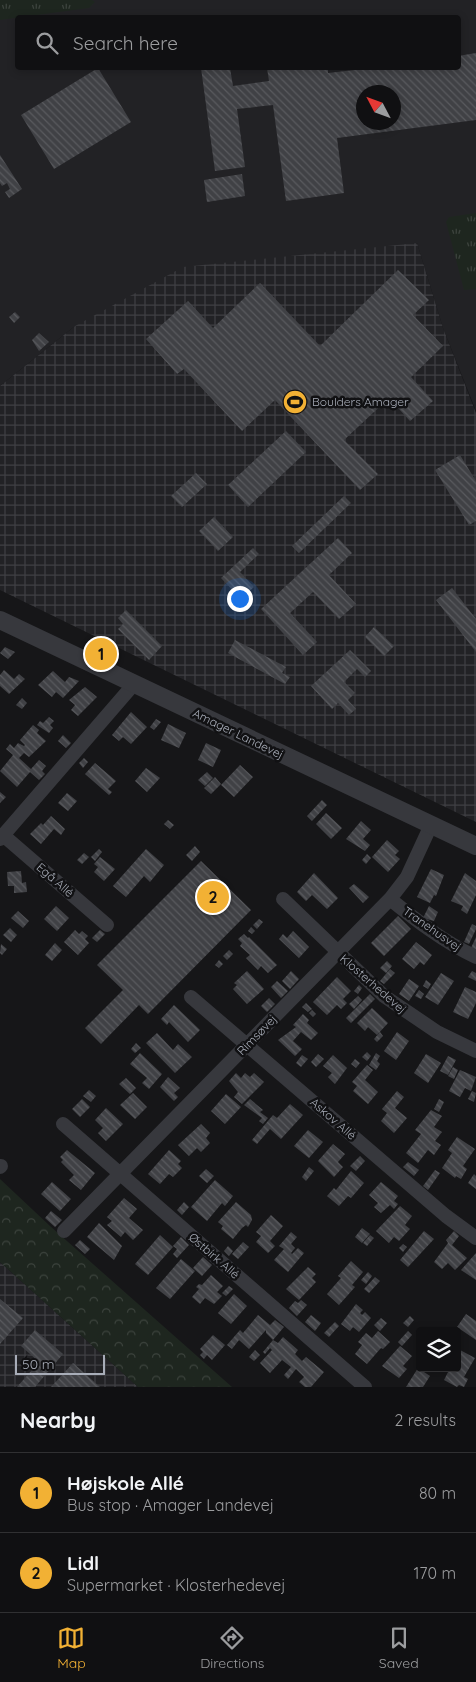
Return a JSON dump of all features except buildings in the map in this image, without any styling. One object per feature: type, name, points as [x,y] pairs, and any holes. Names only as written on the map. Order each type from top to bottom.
[{"type":"street","name":"Amager Landevej","points":[[0,620],[476,846]]},
{"type":"street","points":[[2,837],[134,684]]},
{"type":"street","name":"Rimsøvej","points":[[64,1231],[390,899],[407,877],[432,825]]},
{"type":"street","name":"Egå Allé","points":[[2,837],[107,926]]},
{"type":"street","name":"Klosterhedevej","points":[[283,899],[372,987],[403,1011],[437,1032],[476,1051]]},
{"type":"street","name":"Tranehusvej","points":[[390,899],[421,924],[458,949],[476,957]]},
{"type":"street","name":"Askov Allé","points":[[191,997],[446,1216],[476,1238]]},
{"type":"street","name":"Østbirk Allé","points":[[63,1124],[365,1387]]},
{"type":"shaded area","points":[[0,0],[476,0],[476,411],[443,328],[417,243],[75,326],[0,386]]},
{"type":"shaded area","points":[[417,243],[443,328],[476,413],[476,822],[0,590],[0,386],[75,326],[183,267]]},
{"type":"shaded area","points":[[0,1262],[138,1387],[0,1387]]},
{"type":"green space","points":[[0,0],[92,0],[95,2],[89,8],[37,15],[15,15],[15,18],[0,20]]},
{"type":"green space","points":[[476,213],[476,289],[464,290],[446,222],[449,217]]},
{"type":"green space","points":[[0,1179],[50,1226],[232,1387],[138,1387],[0,1262]]},
{"type":"place","name":"Boulders Amager","points":[[295,402]]},
{"type":"place","name":"Højskole Allé","points":[[101,654]]},
{"type":"place","name":"Lidl","points":[[213,897]]}]
